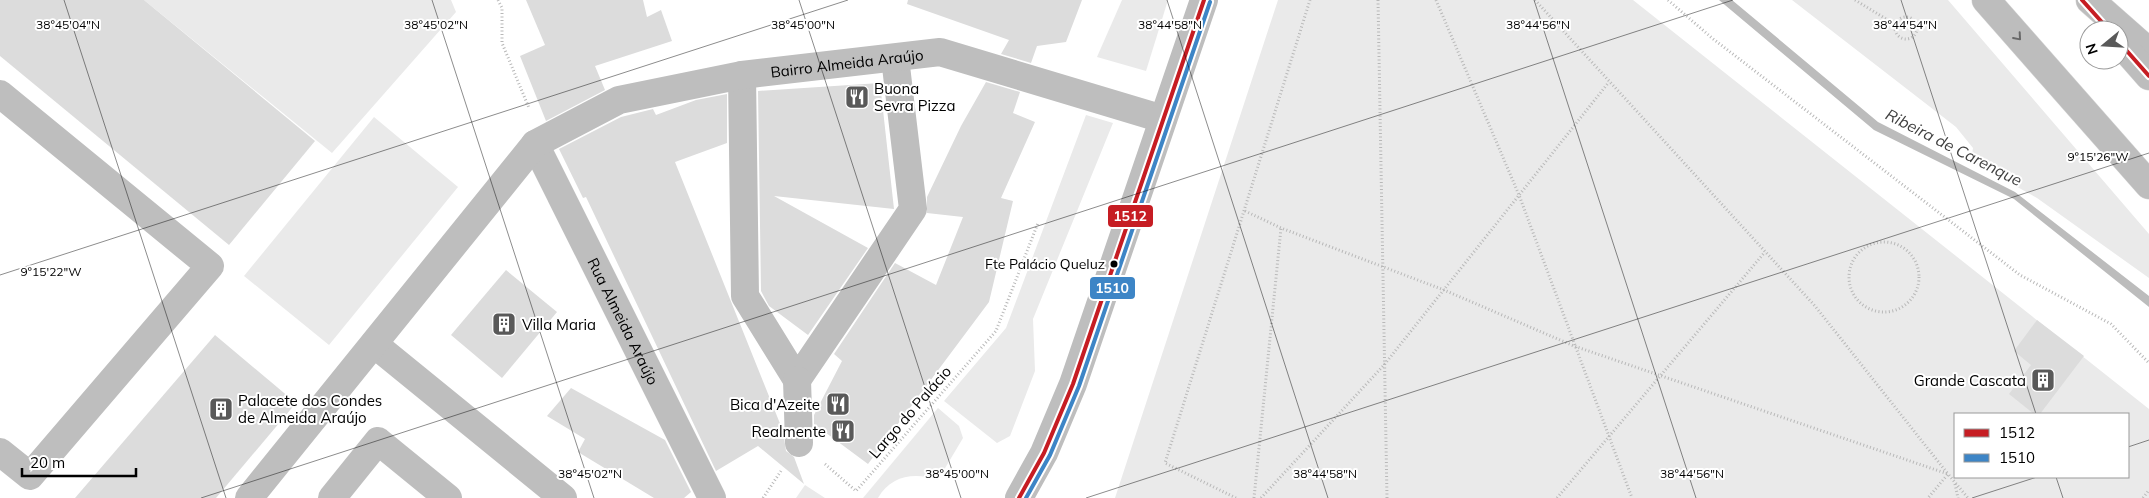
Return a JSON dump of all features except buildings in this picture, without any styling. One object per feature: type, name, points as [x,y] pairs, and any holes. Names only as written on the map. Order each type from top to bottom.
[{"type":"highway","points":[[1986,0],[2149,185]]},
{"type":"highway","points":[[2082,0],[2099,20]]},
{"type":"highway","points":[[2090,0],[2149,52]]},
{"type":"highway","points":[[2129,53],[2149,76]]},
{"type":"street","points":[[1019,498],[1044,453],[1073,384],[1204,0]]},
{"type":"street","name":"Bairro Almeida Araújo","points":[[535,144],[619,100],[742,75],[940,52],[1163,119]]},
{"type":"street","points":[[797,380],[913,209],[895,58]]},
{"type":"street","points":[[742,75],[745,296],[797,380],[799,443]]},
{"type":"street","points":[[0,94],[210,266],[30,476],[0,452]]},
{"type":"street","points":[[249,498],[535,144]]},
{"type":"street","name":"Rua Almeida Araújo","points":[[535,144],[712,498]]},
{"type":"street","points":[[374,344],[563,498]]},
{"type":"street","points":[[332,498],[378,441],[448,498]]},
{"type":"path","points":[[498,0],[502,8],[502,43],[533,116]]},
{"type":"path","points":[[1236,498],[1165,463],[1310,0]]},
{"type":"path","points":[[1378,0],[1387,498]]},
{"type":"path","points":[[1436,0],[1519,196],[1632,498]]},
{"type":"path","points":[[1535,0],[1815,306],[1968,498]]},
{"type":"path","points":[[1668,0],[1712,38],[2020,275],[2111,324],[2149,363]]},
{"type":"path","points":[[1855,0],[1896,24]]},
{"type":"path","points":[[1903,18],[1910,18],[1916,25],[1915,32],[1908,38],[1900,37],[1896,32],[1896,24],[1903,18]]},
{"type":"path","points":[[1260,498],[1384,366],[1610,82]]},
{"type":"path","points":[[1245,211],[1281,228],[1444,290],[1574,346],[1948,474]]},
{"type":"path","name":"Largo do Palácio","points":[[799,443],[856,491],[996,331],[1038,223]]},
{"type":"path","points":[[1254,498],[1281,228]]},
{"type":"path","points":[[1875,242],[1888,242],[1899,245],[1910,252],[1918,266],[1919,278],[1917,290],[1910,301],[1898,309],[1886,312],[1874,310],[1863,304],[1851,286],[1849,275],[1852,263],[1859,252],[1875,242]]},
{"type":"path","points":[[1558,498],[1765,252]]},
{"type":"path","points":[[763,498],[799,443]]},
{"type":"path","points":[[1928,498],[1948,474]]},
{"type":"path","points":[[1955,484],[1958,498]]},
{"type":"path","points":[[2143,498],[2149,490]]},
{"type":"shaded area","points":[[144,0],[451,0],[456,12],[332,153]]},
{"type":"shaded area","points":[[1122,0],[1168,0],[1146,71],[1097,57]]},
{"type":"shaded area","points":[[1278,0],[1633,0],[2149,409],[2149,498],[1115,498]]},
{"type":"shaded area","points":[[1719,0],[1732,0],[1878,122],[2015,192],[2149,296],[2149,307],[2014,199],[1874,130]]},
{"type":"shaded area","points":[[1792,0],[1948,0],[2149,234],[2149,278],[2037,198],[1971,161],[1973,148],[1956,127]]},
{"type":"shaded area","points":[[1086,115],[1113,123],[1033,319],[1035,371],[1010,436],[997,443],[944,401],[1006,328]]},
{"type":"shaded area","points":[[374,117],[458,187],[329,345],[244,276]]},
{"type":"shaded area","points":[[938,408],[959,426],[963,438],[938,480],[921,476],[904,477],[890,484],[878,498],[863,498]]},
{"type":"shaded area","points":[[805,485],[825,498],[796,498]]},
{"type":"transit line","name":"1512","points":[[1019,498],[1044,453],[1073,384],[1204,0]]},
{"type":"transit line","name":"1512","points":[[2082,0],[2100,20]]},
{"type":"transit line","name":"1510","points":[[1026,498],[1050,455],[1079,386],[1210,2]]},
{"type":"transit line","name":"1512","points":[[2129,53],[2149,76]]},
{"type":"place","name":"Buona Sevra Pizza","points":[[857,97]]},
{"type":"place","name":"Fte Palácio Queluz","points":[[1114,264]]},
{"type":"place","name":"Villa Maria","points":[[504,324]]},
{"type":"place","name":"Grande Cascata","points":[[2043,380]]},
{"type":"place","name":"Bica d'Azeite","points":[[838,404]]},
{"type":"place","name":"Palacete dos Condes de Almeida Araújo","points":[[221,409]]},
{"type":"place","name":"Realmente","points":[[843,431]]},
{"type":"water label","name":"Ribeira de Carenque","points":[[1954,147]]}]
